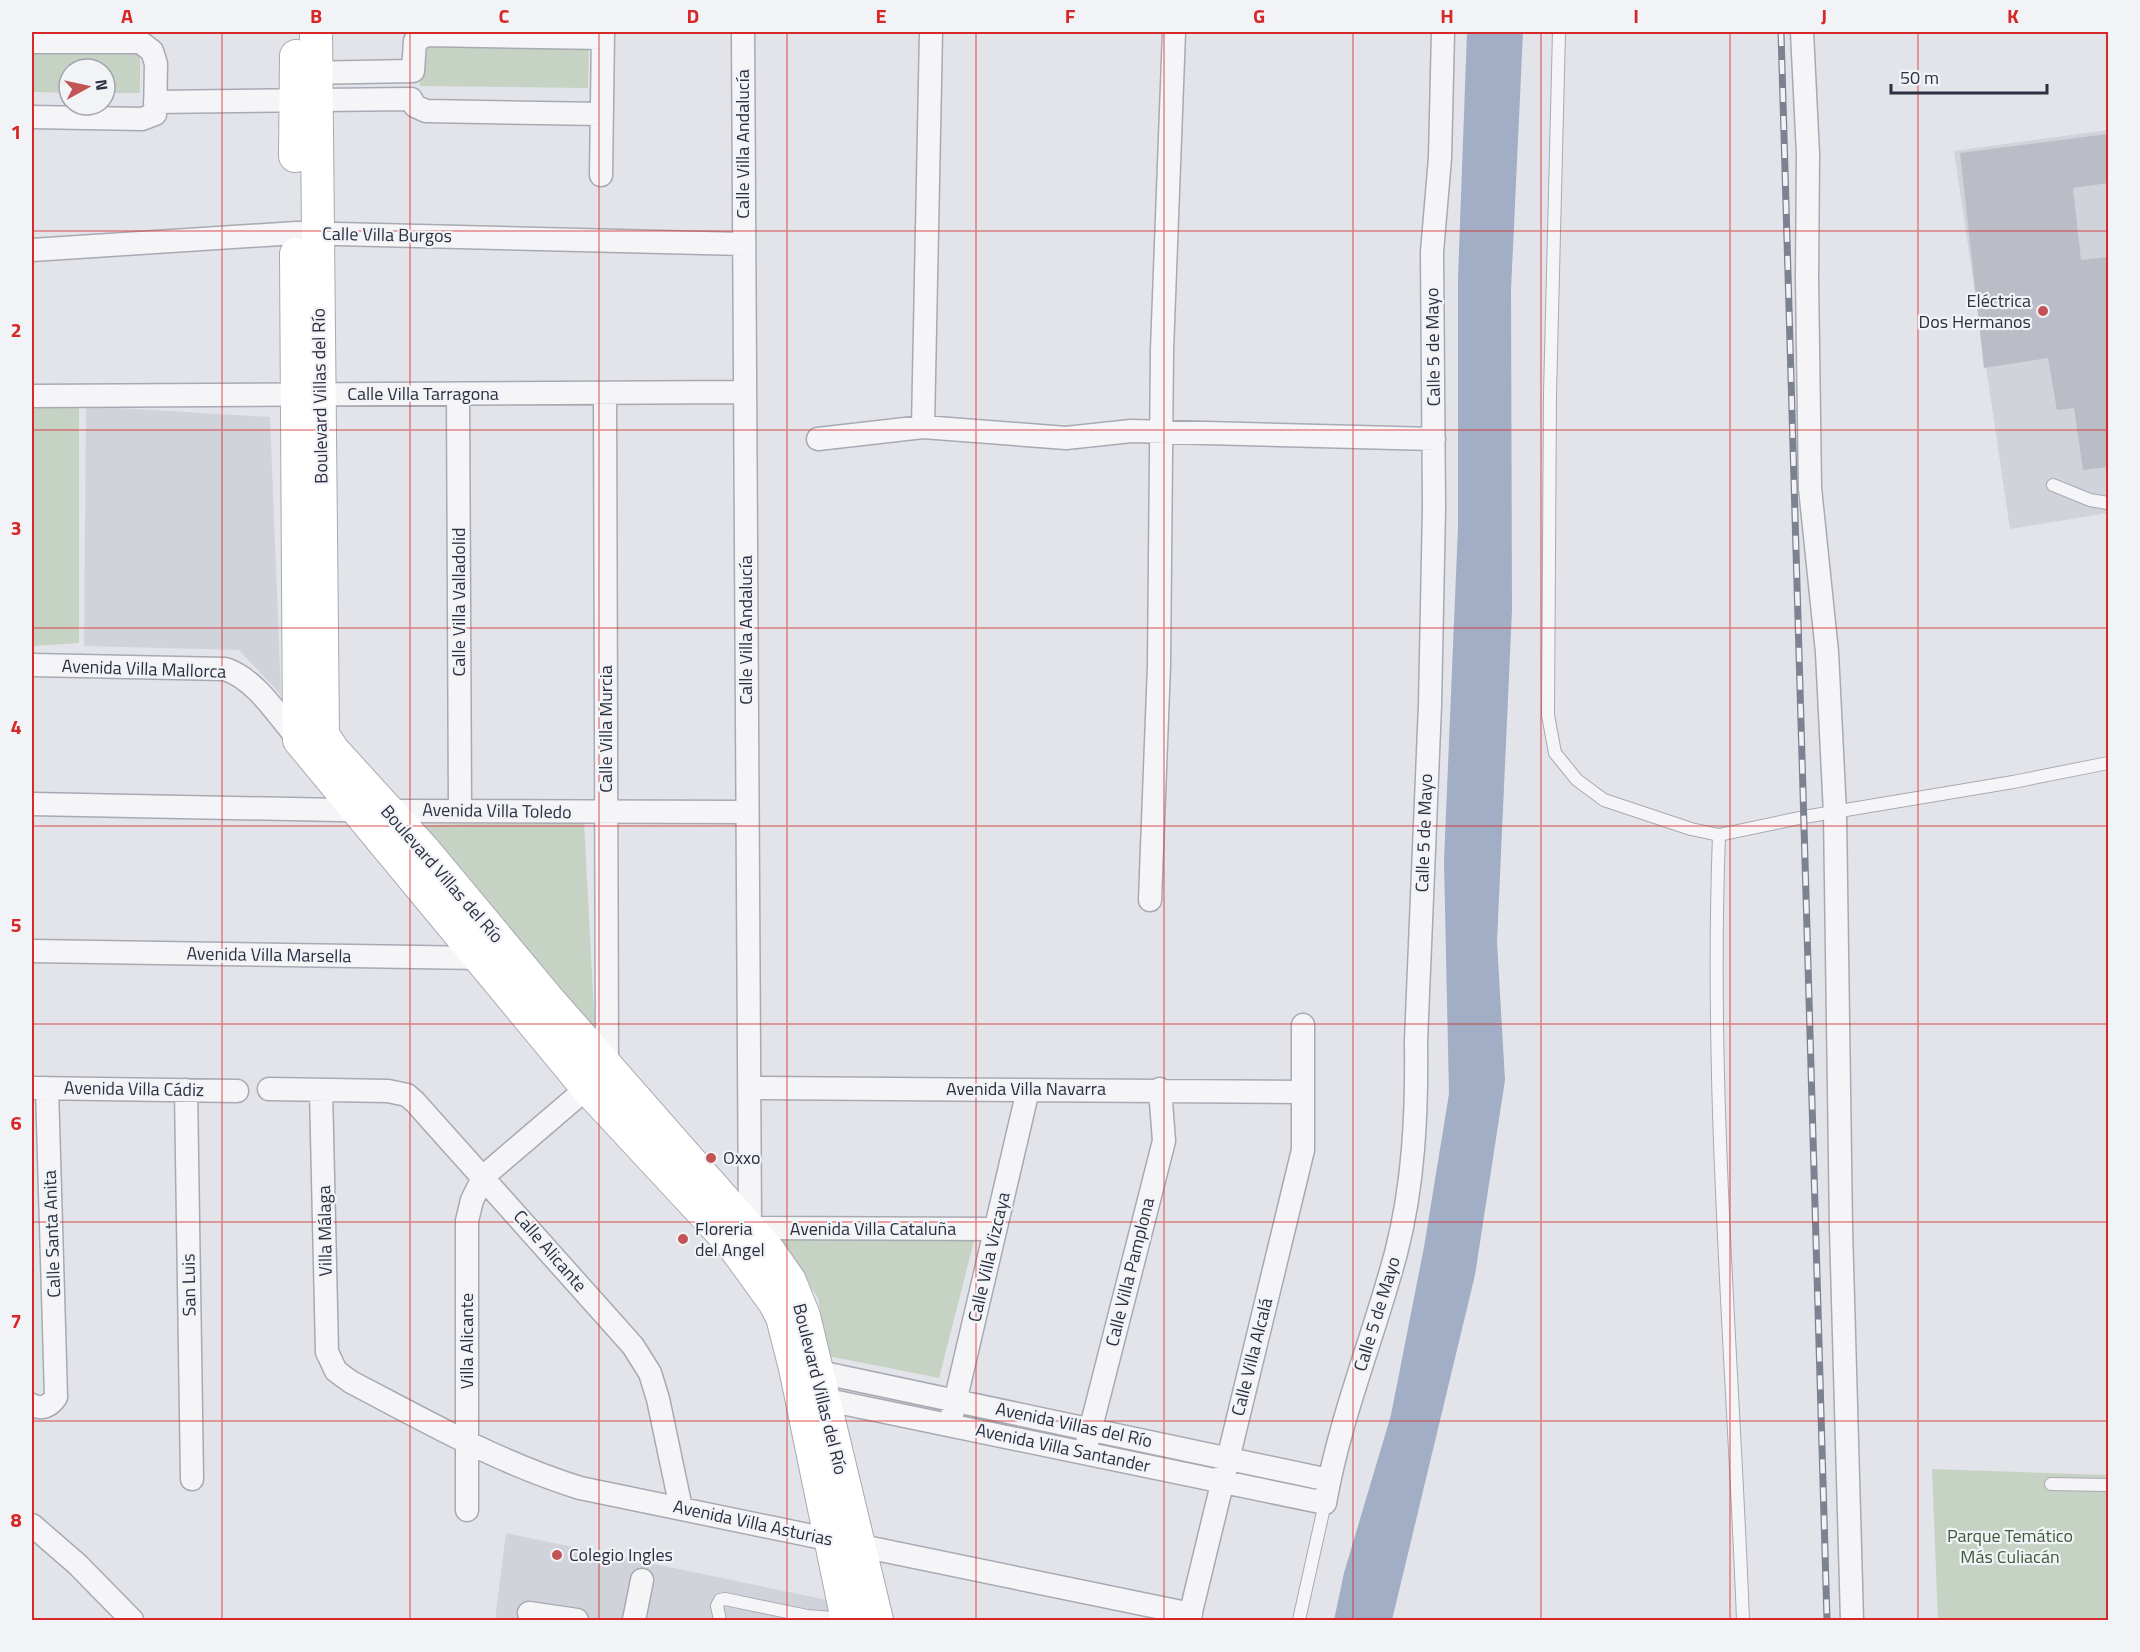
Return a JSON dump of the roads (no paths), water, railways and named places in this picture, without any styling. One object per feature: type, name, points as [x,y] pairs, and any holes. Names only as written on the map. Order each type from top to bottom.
[{"type":"street","points":[[32,117],[142,119],[155,114],[158,32]]},
{"type":"street","name":"Boulevard Villas del Río","points":[[296,32],[306,86],[309,395],[323,735],[333,750],[388,811],[491,950],[587,1088],[790,1281],[804,1316],[809,1383],[861,1618]]},
{"type":"street","name":"Boulevard Villas del Río","points":[[306,86],[316,32]]},
{"type":"street","name":"Calle Villa Andalucía","points":[[741,1236],[749,1088],[742,32]]},
{"type":"street","points":[[923,427],[930,32]]},
{"type":"street","points":[[1150,900],[1159,665],[1161,433],[1174,32]]},
{"type":"street","name":"Calle 5 de Mayo","points":[[1325,1503],[1329,1480],[1396,1252],[1411,1172],[1417,1094],[1416,1041],[1430,705],[1434,439],[1431,252],[1440,158],[1443,32]]},
{"type":"street","points":[[1802,32],[1808,154],[1810,488],[1827,652],[1835,813],[1841,1228],[1852,1620]]},
{"type":"street","points":[[155,102],[306,86],[413,71],[415,41],[427,35],[603,35],[601,175]]},
{"type":"street","points":[[32,42],[140,42],[152,51],[156,64]]},
{"type":"street","points":[[306,86],[411,99],[415,106],[426,111],[601,114]]},
{"type":"street","name":"Calle Villa Burgos","points":[[32,250],[307,233],[743,243]]},
{"type":"street","name":"Calle Villa Tarragona","points":[[32,396],[743,392]]},
{"type":"street","name":"Calle Villa Murcia","points":[[605,393],[607,1065]]},
{"type":"street","name":"Calle Villa Valladolid","points":[[458,394],[460,810]]},
{"type":"street","name":"Boulevard Villas del Río","points":[[309,395],[299,740],[357,809],[491,950],[607,1065],[741,1236]]},
{"type":"street","points":[[818,439],[923,427],[1066,438],[1131,431],[1434,439]]},
{"type":"street","name":"Avenida Villa Mallorca","points":[[32,665],[225,669],[237,673],[247,681],[299,740]]},
{"type":"street","name":"Avenida Villa Toledo","points":[[32,804],[388,811],[747,812]]},
{"type":"street","name":"Avenida Villa Marsella","points":[[32,951],[491,950]]},
{"type":"street","name":"Calle Villa Alcalá","points":[[1190,1617],[1303,1150],[1303,1025]]},
{"type":"street","points":[[484,1176],[587,1088],[607,1065]]},
{"type":"street","name":"Avenida Villa Cádiz","points":[[39,1088],[237,1091]]},
{"type":"street","name":"Calle Santa Anita","points":[[32,1405],[37,1408],[51,1405],[56,1397],[39,1088]]},
{"type":"street","name":"Avenida Villa Navarra","points":[[749,1088],[1160,1089],[1302,1092]]},
{"type":"street","points":[[268,1089],[321,1090]]},
{"type":"street","name":"Calle Villa Pamplona","points":[[1085,1453],[1164,1140],[1160,1089]]},
{"type":"street","name":"San Luis","points":[[186,1090],[192,1479]]},
{"type":"street","name":"Calle Alicante","points":[[321,1090],[387,1091],[407,1095],[484,1176],[633,1346],[650,1372],[681,1508]]},
{"type":"street","name":"Villa Málaga","points":[[321,1090],[327,1352],[336,1371]]},
{"type":"street","name":"Calle Villa Vizcaya","points":[[950,1425],[1028,1090]]},
{"type":"street","name":"Villa Alicante","points":[[467,1510],[467,1221],[472,1200],[484,1176]]},
{"type":"street","name":"Avenida Villa Cataluña","points":[[741,1236],[995,1229]]},
{"type":"street","name":"Avenida Villa Asturias","points":[[336,1371],[351,1382],[468,1444],[536,1475],[569,1485],[843,1541],[1190,1617]]},
{"type":"street","name":"Avenida Villas del Río","points":[[809,1383],[955,1400],[1329,1480]]},
{"type":"street","name":"Avenida Villa Santander","points":[[809,1383],[950,1425],[1325,1503]]},
{"type":"street","points":[[32,1525],[76,1564],[132,1620]]},
{"type":"street","points":[[634,1620],[642,1580]]},
{"type":"street","points":[[529,1613],[577,1620]]},
{"type":"lane","points":[[1559,32],[1550,394],[1548,715],[1555,753],[1577,780],[1604,800],[1691,829],[1719,835],[1804,817],[2109,763]]},
{"type":"lane","points":[[2053,484],[2090,500],[2109,503]]},
{"type":"lane","points":[[1719,835],[1715,941],[1718,1101],[1743,1620]]},
{"type":"lane","points":[[2051,1484],[2109,1485]]},
{"type":"lane","name":"Calle 5 de Mayo","points":[[1299,1620],[1325,1503]]},
{"type":"lane","points":[[720,1620],[717,1606],[720,1600],[725,1599],[807,1616],[861,1618]]},
{"type":"water","points":[[1467,32],[1523,32],[1511,290],[1512,610],[1497,942],[1505,1080],[1475,1275],[1392,1620],[1334,1620],[1344,1573],[1391,1415],[1424,1247],[1449,1094],[1444,861],[1458,527],[1458,278]]},
{"type":"railway","points":[[1781,32],[1827,1620]]},
{"type":"place","name":"Eléctrica Dos Hermanos","points":[[2043,311]]},
{"type":"place","name":"Oxxo","points":[[711,1158]]},
{"type":"place","name":"Floreria del Angel","points":[[683,1239]]},
{"type":"place","name":"Colegio Ingles","points":[[557,1555]]},
{"type":"park label","name":"Parque Temático Más Culiacán","points":[[2010,1546]]}]
